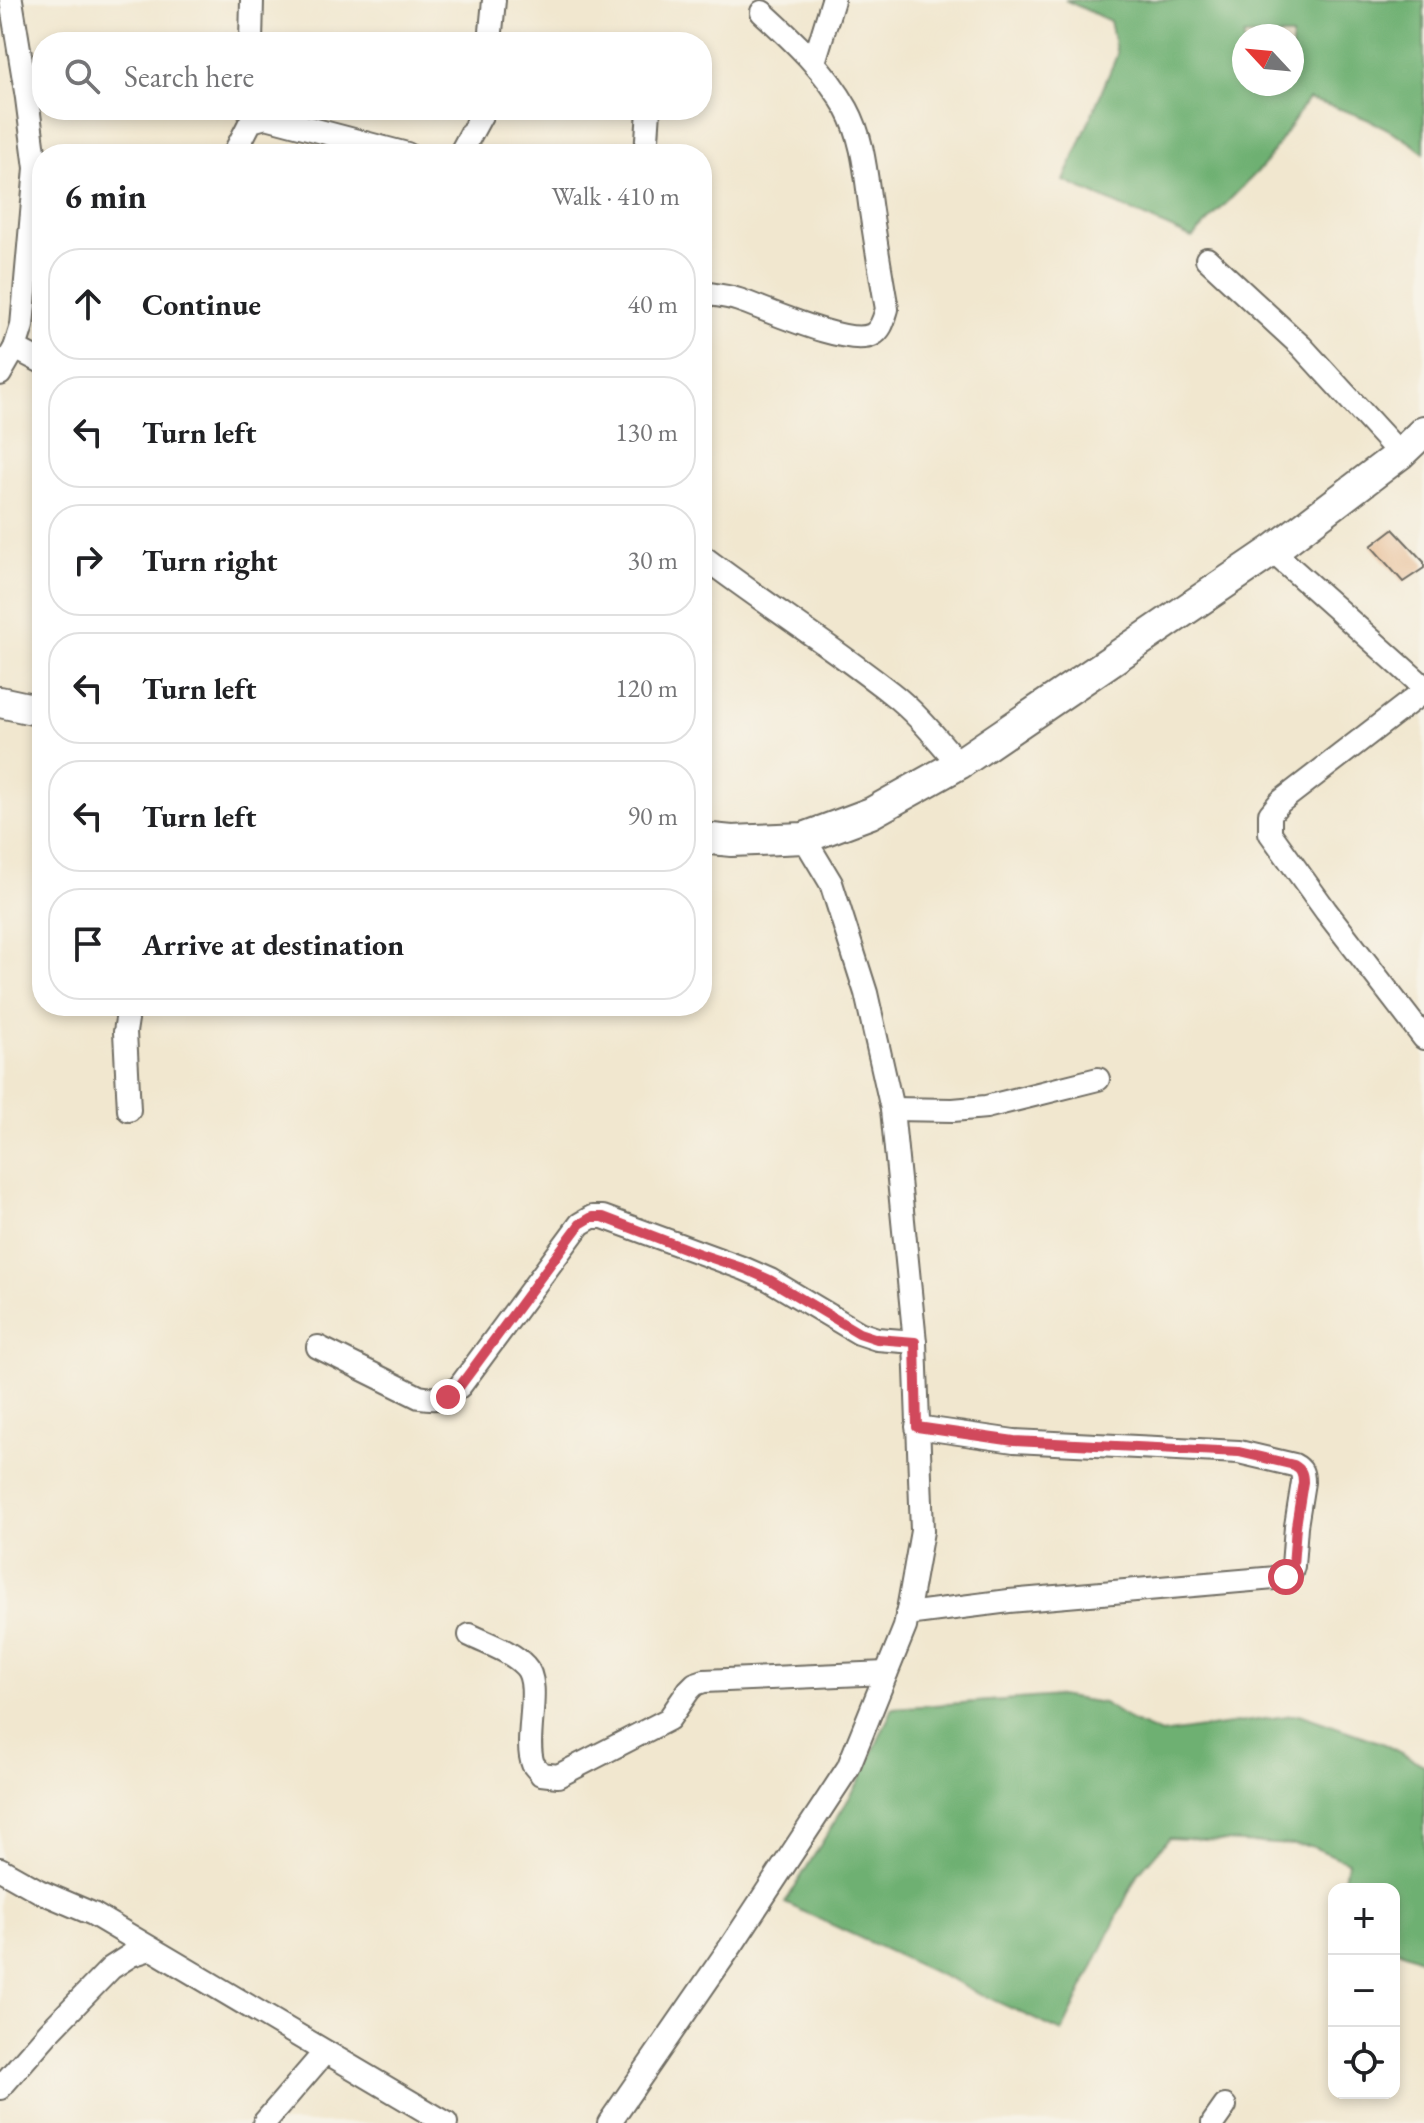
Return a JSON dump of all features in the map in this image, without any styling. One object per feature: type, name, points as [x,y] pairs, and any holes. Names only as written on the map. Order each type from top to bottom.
[{"type":"main road","points":[[712,839],[804,838],[871,813],[959,764],[1272,551],[1400,454],[1424,431]]},
{"type":"main road","points":[[0,702],[32,709]]},
{"type":"street","points":[[11,0],[33,144]]},
{"type":"street","points":[[251,32],[252,0]]},
{"type":"street","points":[[491,32],[494,0]]},
{"type":"street","points":[[814,62],[833,0]]},
{"type":"street","points":[[712,295],[735,299],[828,332],[862,338],[874,334],[882,324],[887,309],[860,141],[848,112],[814,62],[762,12]]},
{"type":"street","points":[[238,144],[249,120]]},
{"type":"street","points":[[277,120],[369,144]]},
{"type":"street","points":[[465,144],[479,120]]},
{"type":"street","points":[[647,144],[648,120]]},
{"type":"street","points":[[0,374],[15,348],[22,326],[32,216]]},
{"type":"street","points":[[1207,259],[1301,346],[1400,454]]},
{"type":"street","points":[[15,348],[32,357]]},
{"type":"street","points":[[1272,551],[1422,696],[1280,802],[1270,814],[1270,833],[1424,1038]]},
{"type":"street","points":[[712,564],[893,694],[959,764]]},
{"type":"street","points":[[609,2123],[848,1768],[905,1627],[922,1531],[915,1342],[892,1109],[866,993],[836,896],[804,838]]},
{"type":"street","points":[[127,1016],[125,1032],[129,1110]]},
{"type":"street","points":[[892,1109],[986,1107],[1098,1079]]},
{"type":"street","points":[[318,1347],[419,1397],[434,1400],[448,1397],[460,1386],[580,1224],[592,1217],[603,1217],[745,1269],[770,1280],[859,1333],[877,1339],[915,1342]]},
{"type":"street","points":[[907,1614],[1009,1601],[1286,1577],[1293,1566],[1303,1482],[1300,1469],[1294,1465],[1239,1452],[1014,1441],[917,1427]]},
{"type":"street","points":[[470,1635],[526,1666],[532,1676],[530,1744],[533,1765],[541,1774],[558,1776],[669,1719],[695,1684],[704,1681],[886,1673]]},
{"type":"street","points":[[0,1869],[39,1891],[93,1914],[446,2123]]},
{"type":"street","points":[[0,2088],[111,1968],[131,1955],[150,1949]]},
{"type":"street","points":[[264,2123],[325,2052]]},
{"type":"green space","points":[[1065,0],[1424,0],[1424,153],[1384,127],[1308,99],[1264,165],[1192,238],[1064,181],[1117,55],[1110,21]]},
{"type":"green space","points":[[1059,1696],[1103,1703],[1133,1722],[1161,1734],[1299,1714],[1382,1743],[1424,1765],[1424,1961],[1400,1951],[1400,1883],[1343,1883],[1348,1862],[1311,1846],[1169,1838],[1137,1875],[1062,2032],[785,1903],[859,1782],[893,1708]]},
{"type":"building","points":[[1393,529],[1424,562],[1424,568],[1403,582],[1371,546]]},
{"type":"route","points":[[448,1397],[460,1386],[580,1224],[592,1217],[603,1217],[770,1280],[859,1333],[877,1339],[915,1342],[917,1427],[1063,1445],[1239,1452],[1294,1465],[1300,1469],[1303,1482],[1293,1566],[1286,1577]]}]
